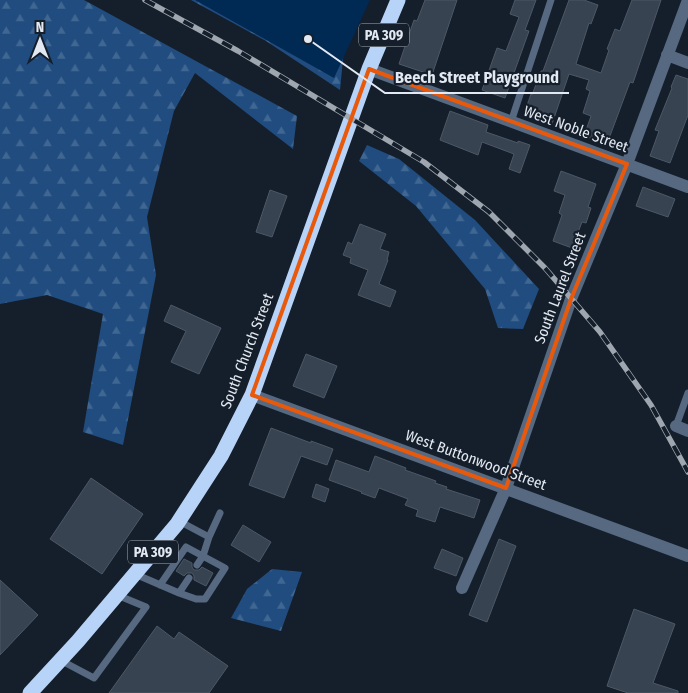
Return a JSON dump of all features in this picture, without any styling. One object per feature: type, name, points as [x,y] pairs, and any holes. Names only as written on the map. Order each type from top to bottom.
[{"type":"highway","name":"South Church Street","points":[[30,693],[117,595],[179,521],[221,456],[252,395],[369,69],[398,0]]},
{"type":"street","name":"South Laurel Street","points":[[462,588],[506,488],[571,299],[626,164],[688,0]]},
{"type":"street","points":[[667,55],[688,63]]},
{"type":"street","name":"West Noble Street","points":[[369,69],[688,187]]},
{"type":"street","name":"West Buttonwood Street","points":[[252,395],[688,556]]},
{"type":"lane","points":[[511,122],[550,0]]},
{"type":"lane","points":[[682,428],[688,393]]},
{"type":"lane","points":[[197,565],[203,556],[220,513]]},
{"type":"lane","points":[[179,521],[210,538]]},
{"type":"lane","points":[[135,574],[160,585],[179,593],[196,599],[206,599],[225,568],[186,547],[160,585]]},
{"type":"lane","points":[[179,593],[189,578]]},
{"type":"lane","points":[[60,660],[94,678],[146,607],[117,595]]},
{"type":"highlighted area","points":[[369,69],[627,164],[571,299],[506,488],[252,395]]},
{"type":"green space","points":[[0,0],[84,0],[297,116],[293,149],[195,73],[174,111],[147,217],[156,275],[123,445],[83,432],[103,314],[47,295],[0,304]]},
{"type":"green space","points":[[191,0],[220,0],[344,49],[340,90],[266,41]]},
{"type":"green space","points":[[367,145],[399,159],[475,220],[539,289],[523,329],[498,328],[485,289],[416,206],[359,161]]},
{"type":"green space","points":[[272,569],[302,572],[281,631],[231,618],[247,589]]},
{"type":"shaded area","points":[[195,0],[370,0],[334,78]]},
{"type":"building","points":[[425,0],[457,0],[432,75],[399,64],[414,20],[417,21]]},
{"type":"building","points":[[515,0],[536,0],[525,30],[529,31],[505,98],[482,90],[497,48],[506,51],[519,17],[510,14]]},
{"type":"building","points":[[569,0],[584,0],[598,5],[591,24],[589,23],[576,64],[601,73],[609,50],[607,49],[615,29],[620,31],[632,0],[661,0],[633,83],[630,82],[607,144],[584,136],[591,116],[583,113],[590,91],[586,89],[589,80],[569,74],[552,124],[524,114],[541,71],[543,71]]},
{"type":"building","points":[[676,75],[688,79],[688,115],[670,163],[650,156],[659,131],[655,130]]},
{"type":"building","points":[[450,111],[488,125],[486,132],[530,145],[520,173],[509,169],[514,154],[482,142],[478,155],[440,140]]},
{"type":"building","points":[[561,171],[596,184],[588,207],[591,208],[586,223],[582,222],[572,248],[553,241],[562,215],[559,213],[565,195],[554,191]]},
{"type":"building","points":[[643,187],[675,199],[668,217],[636,206]]},
{"type":"building","points":[[270,190],[287,196],[272,237],[256,232]]},
{"type":"building","points":[[360,224],[386,234],[380,249],[389,252],[388,260],[379,284],[396,291],[390,307],[358,295],[368,270],[350,263],[351,258],[343,255],[348,242],[352,244]]},
{"type":"building","points":[[171,305],[221,328],[199,374],[171,362],[186,331],[164,321]]},
{"type":"building","points":[[306,354],[337,366],[324,398],[293,386]]},
{"type":"building","points":[[271,428],[333,449],[327,465],[301,456],[284,498],[249,485]]},
{"type":"building","points":[[375,456],[406,468],[405,470],[436,481],[435,483],[447,487],[446,489],[480,500],[474,518],[440,507],[435,522],[416,516],[418,510],[405,505],[408,499],[379,488],[375,498],[329,480],[336,460],[369,472]]},
{"type":"building","points":[[91,478],[143,514],[102,574],[50,539]]},
{"type":"building","points":[[316,484],[329,489],[325,502],[312,497]]},
{"type":"building","points":[[243,525],[271,542],[259,562],[231,545]]},
{"type":"building","points":[[499,539],[516,546],[487,622],[469,615]]},
{"type":"building","points":[[442,549],[463,558],[456,576],[434,568]]},
{"type":"building","points":[[184,559],[192,563],[194,570],[199,570],[202,567],[213,573],[206,586],[194,580],[192,573],[187,573],[184,576],[176,571]]},
{"type":"building","points":[[0,580],[38,615],[0,655]]},
{"type":"building","points":[[634,609],[675,624],[653,683],[678,691],[678,693],[628,693],[607,686]]},
{"type":"building","points":[[157,626],[174,639],[179,632],[228,666],[209,693],[109,693]]},
{"type":"railway","points":[[145,0],[238,51],[424,162],[489,212],[545,268],[600,332],[651,405],[688,472]]},
{"type":"place","name":"Beech Street Playground","points":[[308,39]]}]
